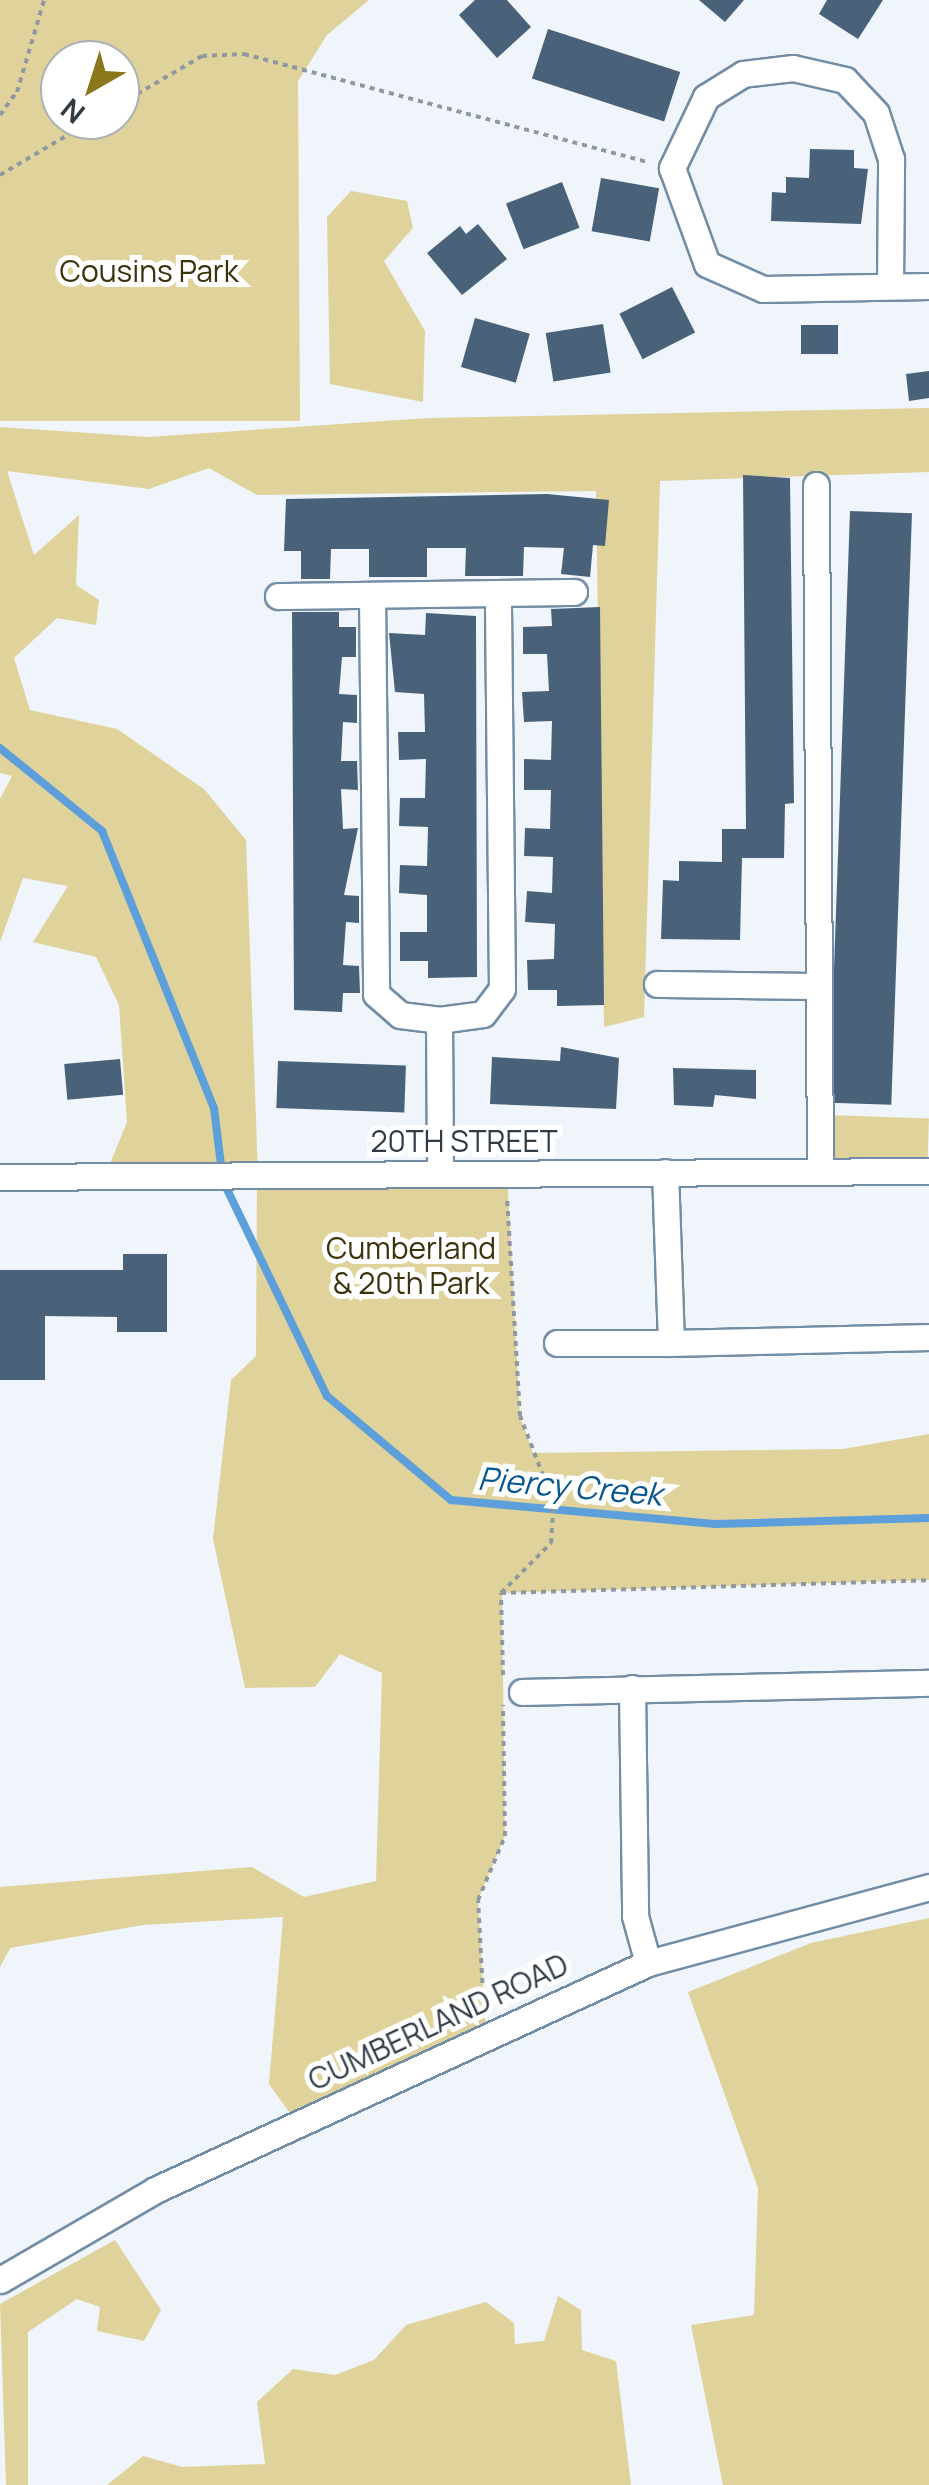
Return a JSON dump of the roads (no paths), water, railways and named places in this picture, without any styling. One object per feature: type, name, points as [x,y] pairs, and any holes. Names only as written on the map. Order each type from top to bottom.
[{"type":"street","points":[[890,286],[891,159],[876,114],[846,80],[794,68],[743,74],[706,97],[672,168],[707,264],[763,289],[929,286]]},
{"type":"street","points":[[816,485],[820,1171]]},
{"type":"street","points":[[278,596],[574,592]]},
{"type":"street","points":[[372,595],[376,994],[400,1015],[439,1020],[483,1014],[502,989],[498,593]]},
{"type":"street","points":[[657,984],[819,986]]},
{"type":"street","points":[[439,1020],[440,1174]]},
{"type":"street","name":"20TH STREET","points":[[0,1177],[929,1170]]},
{"type":"street","points":[[664,1172],[671,1343]]},
{"type":"street","points":[[557,1343],[929,1337]]},
{"type":"street","points":[[522,1692],[929,1683]]},
{"type":"street","points":[[632,1688],[635,1916],[648,1964]]},
{"type":"street","name":"CUMBERLAND ROAD","points":[[0,2280],[155,2190],[486,2032],[648,1964],[929,1887]]},
{"type":"waterway","name":"Piercy Creek","points":[[0,748],[102,831],[214,1108],[223,1181],[327,1396],[451,1500],[715,1524],[929,1518]]},
{"type":"park label","name":"Cousins Park","points":[[149,271]]},
{"type":"park label","name":"Cumberland & 20th Park","points":[[411,1265]]}]
